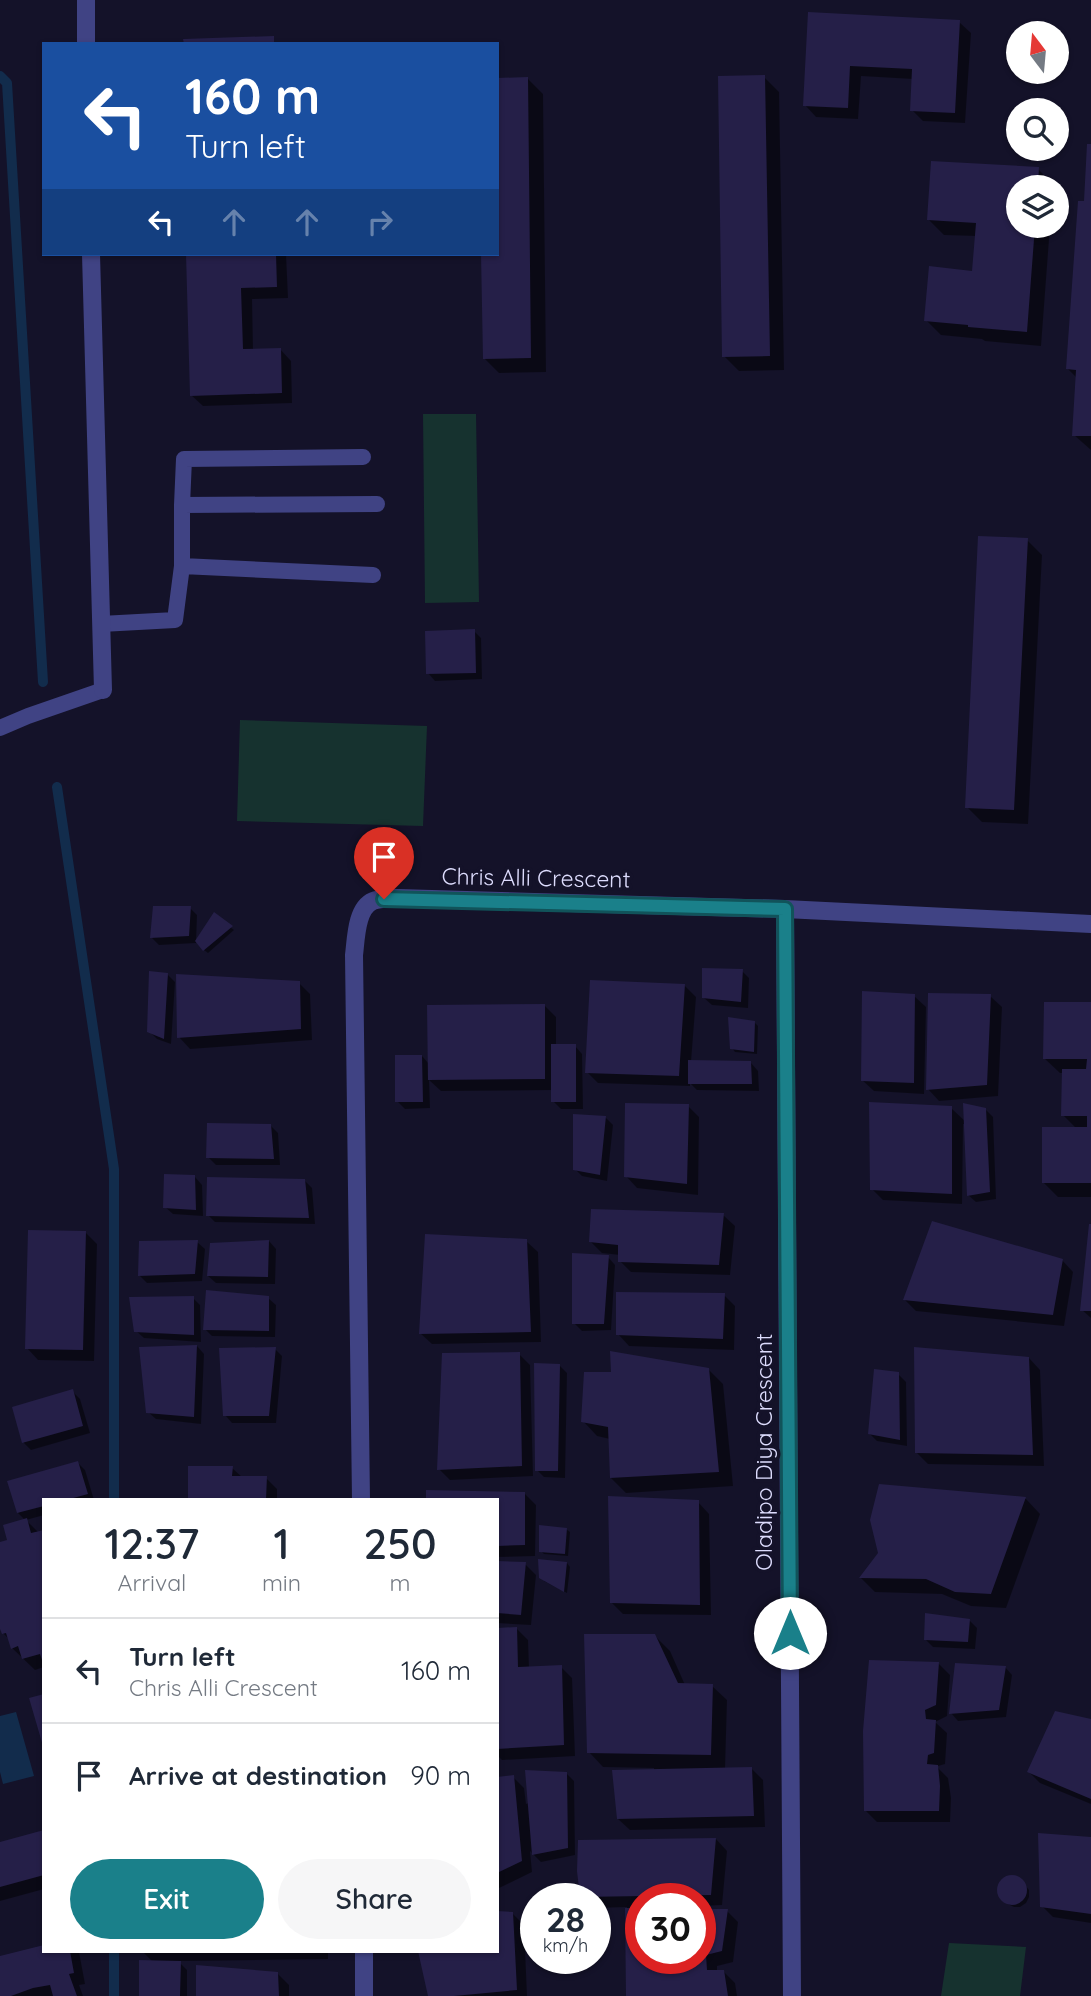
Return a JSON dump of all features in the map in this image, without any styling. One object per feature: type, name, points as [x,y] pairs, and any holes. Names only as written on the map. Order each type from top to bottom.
[{"type":"street","points":[[86,0],[86,42]]},
{"type":"street","points":[[91,256],[103,690]]},
{"type":"street","name":"Chris Alli Crescent","points":[[361,1498],[354,955],[356,934],[366,906],[373,901],[397,898],[785,909],[1091,924]]},
{"type":"street","name":"Oladipo Diya Crescent","points":[[785,909],[792,1996]]},
{"type":"street","points":[[364,1953],[364,1996]]},
{"type":"lane","points":[[101,624],[176,620],[182,566],[184,459],[363,457]]},
{"type":"lane","points":[[183,505],[377,504]]},
{"type":"lane","points":[[182,566],[373,575]]},
{"type":"lane","points":[[0,728],[103,690]]},
{"type":"green space","points":[[423,414],[476,414],[479,602],[425,603]]},
{"type":"green space","points":[[240,720],[427,726],[423,826],[237,821]]},
{"type":"green space","points":[[949,1943],[1026,1947],[1020,1996],[941,1996]]},
{"type":"water","points":[[16,1712],[34,1776],[3,1784],[0,1772],[0,1716]]},
{"type":"building","points":[[808,12],[960,20],[955,113],[910,111],[912,69],[850,66],[848,108],[803,106]]},
{"type":"building","points":[[274,36],[274,42],[184,42],[183,39]]},
{"type":"building","points":[[765,75],[770,356],[722,357],[718,76]]},
{"type":"building","points":[[528,77],[531,358],[483,359],[481,256],[499,256],[499,78]]},
{"type":"building","points":[[1087,144],[1091,144],[1091,436],[1072,436],[1076,370],[1066,369],[1078,201],[1084,201]]},
{"type":"building","points":[[931,161],[1039,167],[1039,175],[1006,175],[1006,238],[1034,238],[1027,332],[924,321],[929,266],[972,271],[976,223],[927,220]]},
{"type":"building","points":[[186,256],[276,256],[277,287],[241,288],[243,349],[281,348],[282,393],[190,396]]},
{"type":"building","points":[[978,536],[1028,538],[1014,810],[965,808]]},
{"type":"building","points":[[475,629],[476,673],[426,674],[425,631]]},
{"type":"building","points":[[153,906],[191,906],[189,936],[150,938]]},
{"type":"building","points":[[214,912],[233,926],[203,951],[195,941]]},
{"type":"building","points":[[702,968],[743,969],[741,1002],[702,998]]},
{"type":"building","points":[[149,971],[168,973],[164,1039],[147,1032]]},
{"type":"building","points":[[176,974],[300,981],[301,1029],[177,1038]]},
{"type":"building","points":[[590,980],[685,984],[679,1076],[585,1073]]},
{"type":"building","points":[[862,991],[915,994],[914,1083],[861,1081]]},
{"type":"building","points":[[928,993],[991,994],[987,1085],[926,1090]]},
{"type":"building","points":[[1044,1002],[1091,1002],[1091,1183],[1042,1183],[1042,1127],[1087,1127],[1087,1116],[1061,1116],[1062,1069],[1086,1069],[1087,1059],[1043,1059]]},
{"type":"building","points":[[545,1004],[545,1079],[428,1080],[427,1005]]},
{"type":"building","points":[[728,1017],[755,1021],[754,1052],[730,1049]]},
{"type":"building","points":[[551,1044],[576,1044],[576,1102],[551,1102]]},
{"type":"building","points":[[395,1055],[422,1055],[423,1102],[395,1102]]},
{"type":"building","points":[[688,1060],[751,1061],[752,1084],[688,1084]]},
{"type":"building","points":[[869,1102],[952,1106],[952,1194],[870,1190]]},
{"type":"building","points":[[625,1103],[689,1104],[687,1184],[624,1177]]},
{"type":"building","points":[[963,1103],[986,1108],[990,1192],[967,1196]]},
{"type":"building","points":[[573,1114],[606,1116],[600,1175],[573,1170]]},
{"type":"building","points":[[207,1123],[271,1124],[274,1159],[206,1158]]},
{"type":"building","points":[[164,1174],[195,1175],[196,1210],[163,1208]]},
{"type":"building","points":[[207,1177],[305,1179],[309,1218],[206,1216]]},
{"type":"building","points":[[591,1209],[724,1213],[719,1265],[618,1262],[618,1245],[589,1242]]},
{"type":"building","points":[[932,1221],[1063,1259],[1053,1315],[903,1300]]},
{"type":"building","points":[[1089,1224],[1091,1311],[1080,1311]]},
{"type":"building","points":[[28,1230],[86,1231],[83,1350],[25,1349]]},
{"type":"building","points":[[425,1234],[527,1239],[531,1332],[419,1334]]},
{"type":"building","points":[[198,1240],[195,1274],[138,1276],[139,1241]]},
{"type":"building","points":[[269,1240],[268,1277],[207,1276],[210,1243]]},
{"type":"building","points":[[572,1253],[609,1255],[604,1324],[572,1324]]},
{"type":"building","points":[[206,1290],[269,1296],[269,1331],[203,1330]]},
{"type":"building","points":[[616,1292],[725,1293],[723,1339],[616,1335]]},
{"type":"building","points":[[194,1296],[194,1335],[134,1332],[129,1297]]},
{"type":"building","points":[[197,1345],[194,1417],[146,1413],[139,1347]]},
{"type":"building","points":[[276,1347],[269,1416],[223,1416],[219,1348]]},
{"type":"building","points":[[914,1347],[1029,1357],[1033,1455],[915,1453]]},
{"type":"building","points":[[610,1351],[709,1368],[719,1472],[610,1478],[608,1427],[581,1422],[584,1372],[611,1372]]},
{"type":"building","points":[[520,1352],[522,1466],[437,1470],[442,1353]]},
{"type":"building","points":[[534,1363],[560,1364],[558,1471],[535,1471]]},
{"type":"building","points":[[874,1369],[899,1372],[900,1440],[868,1434]]},
{"type":"building","points":[[73,1389],[83,1426],[22,1443],[12,1407]]},
{"type":"building","points":[[78,1461],[88,1494],[73,1498],[42,1498],[42,1507],[17,1513],[7,1481]]},
{"type":"building","points":[[188,1466],[233,1466],[232,1476],[267,1476],[266,1498],[188,1498]]},
{"type":"building","points":[[879,1484],[1026,1497],[991,1594],[955,1592],[926,1579],[859,1578],[878,1553],[870,1520]]},
{"type":"building","points":[[426,1490],[525,1492],[525,1545],[499,1546],[499,1498],[426,1498]]},
{"type":"building","points":[[608,1496],[699,1500],[700,1605],[610,1603]]},
{"type":"building","points":[[27,1518],[31,1533],[42,1530],[42,1660],[40,1654],[22,1659],[18,1646],[11,1649],[6,1633],[2,1634],[0,1629],[0,1542],[7,1540],[3,1525]]},
{"type":"building","points":[[539,1525],[567,1528],[565,1554],[539,1552]]},
{"type":"building","points":[[538,1559],[567,1562],[564,1592],[539,1578]]},
{"type":"building","points":[[499,1561],[526,1562],[521,1615],[499,1613]]},
{"type":"building","points":[[925,1613],[970,1619],[968,1642],[924,1640]]},
{"type":"building","points":[[517,1627],[518,1667],[562,1665],[564,1745],[499,1749],[499,1628]]},
{"type":"building","points":[[584,1634],[655,1634],[678,1683],[713,1684],[711,1755],[587,1753]]},
{"type":"building","points":[[869,1660],[939,1662],[936,1705],[925,1710],[926,1719],[936,1720],[934,1753],[928,1755],[927,1764],[938,1765],[939,1811],[864,1811],[863,1731]]},
{"type":"building","points":[[955,1663],[1006,1666],[999,1710],[949,1714]]},
{"type":"building","points":[[42,1695],[42,1743],[29,1698]]},
{"type":"building","points":[[1055,1711],[1091,1719],[1091,1799],[1027,1772]]},
{"type":"building","points":[[752,1767],[754,1816],[617,1819],[612,1770]]},
{"type":"building","points":[[525,1770],[567,1772],[568,1848],[532,1855]]},
{"type":"building","points":[[514,1775],[522,1861],[499,1872],[499,1777]]},
{"type":"building","points":[[42,1831],[42,1876],[0,1887],[0,1842]]},
{"type":"building","points":[[1038,1833],[1091,1837],[1091,1914],[1040,1907]]},
{"type":"building","points":[[716,1838],[712,1883],[625,1883],[625,1896],[611,1897],[611,1883],[578,1883],[578,1840]]},
{"type":"building","points":[[1012,1875],[1022,1880],[1027,1890],[1022,1900],[1012,1905],[1002,1900],[997,1890],[1002,1880]]},
{"type":"building","points":[[716,1909],[728,1909],[722,1951],[716,1952]]},
{"type":"building","points":[[499,1911],[513,1912],[517,1990],[428,1996],[418,1953],[499,1953]]},
{"type":"building","points":[[42,1946],[42,1953],[70,1953],[74,1973],[69,1974],[77,1996],[53,1996],[50,1985],[11,1996],[0,1996],[0,1956]]},
{"type":"building","points":[[139,1960],[181,1961],[180,1996],[139,1996]]},
{"type":"building","points":[[196,1965],[278,1972],[279,1996],[196,1996]]},
{"type":"building","points":[[716,1970],[724,1970],[728,1996],[626,1996],[626,1974],[716,1974]]},
{"type":"waterway","points":[[0,76],[7,83],[43,682]]},
{"type":"waterway","points":[[57,787],[114,1169],[114,1498]]},
{"type":"waterway","points":[[114,1953],[114,1996]]},
{"type":"route","points":[[384,899],[785,909],[790,1633]]}]
